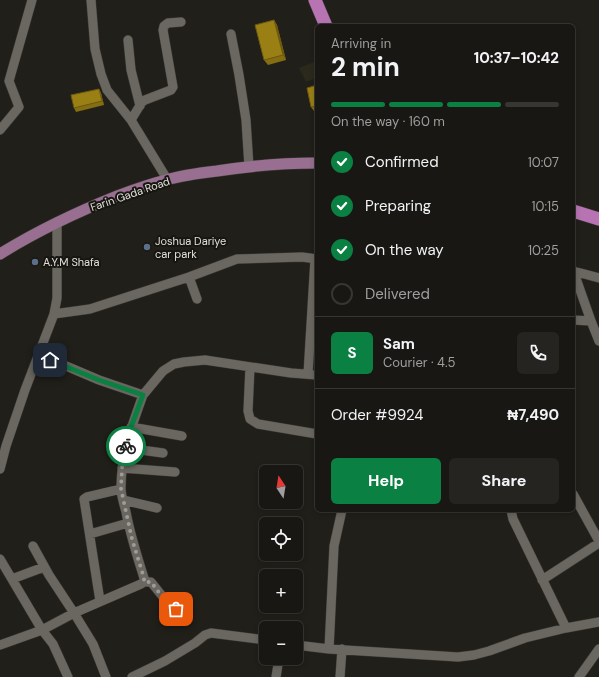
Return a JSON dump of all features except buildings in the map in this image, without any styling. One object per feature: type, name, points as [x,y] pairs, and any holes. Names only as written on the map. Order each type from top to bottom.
[{"type":"highway","points":[[315,0],[325,24]]},
{"type":"highway","points":[[575,214],[599,219]]},
{"type":"main road","name":"Farin Gada Road","points":[[0,254],[16,244],[82,210],[167,179],[249,167],[315,163]]},
{"type":"street","points":[[0,130],[19,107],[9,81],[32,0]]},
{"type":"street","points":[[91,0],[95,49],[101,74],[107,90],[131,120],[167,179]]},
{"type":"street","points":[[131,120],[142,102],[171,90],[173,87],[163,30],[164,26],[168,23],[181,22]]},
{"type":"street","points":[[231,34],[246,120],[249,167]]},
{"type":"street","points":[[128,40],[131,70],[140,106]]},
{"type":"street","points":[[0,469],[6,446],[38,354],[54,314],[57,298],[57,223]]},
{"type":"street","points":[[54,314],[90,309],[189,277],[237,259],[302,257],[315,259]]},
{"type":"street","points":[[575,271],[599,278]]},
{"type":"street","points":[[575,276],[599,341]]},
{"type":"street","points":[[189,277],[197,299]]},
{"type":"street","points":[[144,582],[128,523],[121,489],[122,468],[126,448],[131,427],[143,395],[163,371],[174,364],[184,362],[205,360],[291,373],[312,374],[315,288]]},
{"type":"street","points":[[575,320],[591,321]]},
{"type":"street","points":[[38,354],[99,380],[143,395]]},
{"type":"street","points":[[250,367],[248,411],[250,420],[258,424],[315,434]]},
{"type":"street","points":[[131,427],[182,436]]},
{"type":"street","points":[[126,448],[163,453]]},
{"type":"street","points":[[122,468],[174,472]]},
{"type":"street","points":[[100,601],[84,499],[121,489]]},
{"type":"street","points":[[542,580],[599,542],[575,498]]},
{"type":"street","points":[[123,500],[157,508]]},
{"type":"street","points":[[329,649],[334,546],[342,512]]},
{"type":"street","points":[[511,512],[513,519],[566,628]]},
{"type":"street","points":[[90,534],[128,523]]},
{"type":"street","points":[[33,546],[44,567],[93,644],[106,677]]},
{"type":"street","points":[[0,559],[42,630],[53,644],[68,677]]},
{"type":"street","points":[[12,579],[44,567]]},
{"type":"street","points":[[0,645],[42,630],[74,613],[144,582],[151,582],[166,602],[176,609]]},
{"type":"street","points":[[303,645],[329,649],[458,657],[489,651],[524,638],[599,622]]},
{"type":"street","points":[[132,677],[165,661],[195,643],[205,635],[211,633],[259,639]]},
{"type":"street","points":[[340,677],[342,649]]},
{"type":"street","points":[[579,677],[599,649]]},
{"type":"street","points":[[276,677],[278,665]]},
{"type":"shaded area","points":[[315,59],[315,79],[306,82],[299,68],[314,62]]},
{"type":"way so far","points":[[126,446],[122,468],[121,489],[128,523],[144,582],[151,582],[166,602],[176,609]]},
{"type":"place","name":"Joshua Dariye car park","points":[[147,247]]},
{"type":"place","name":"A.Y.M Shafa","points":[[35,262]]},
{"type":"route","points":[[50,360],[99,380],[143,395],[131,427],[126,446]]}]
